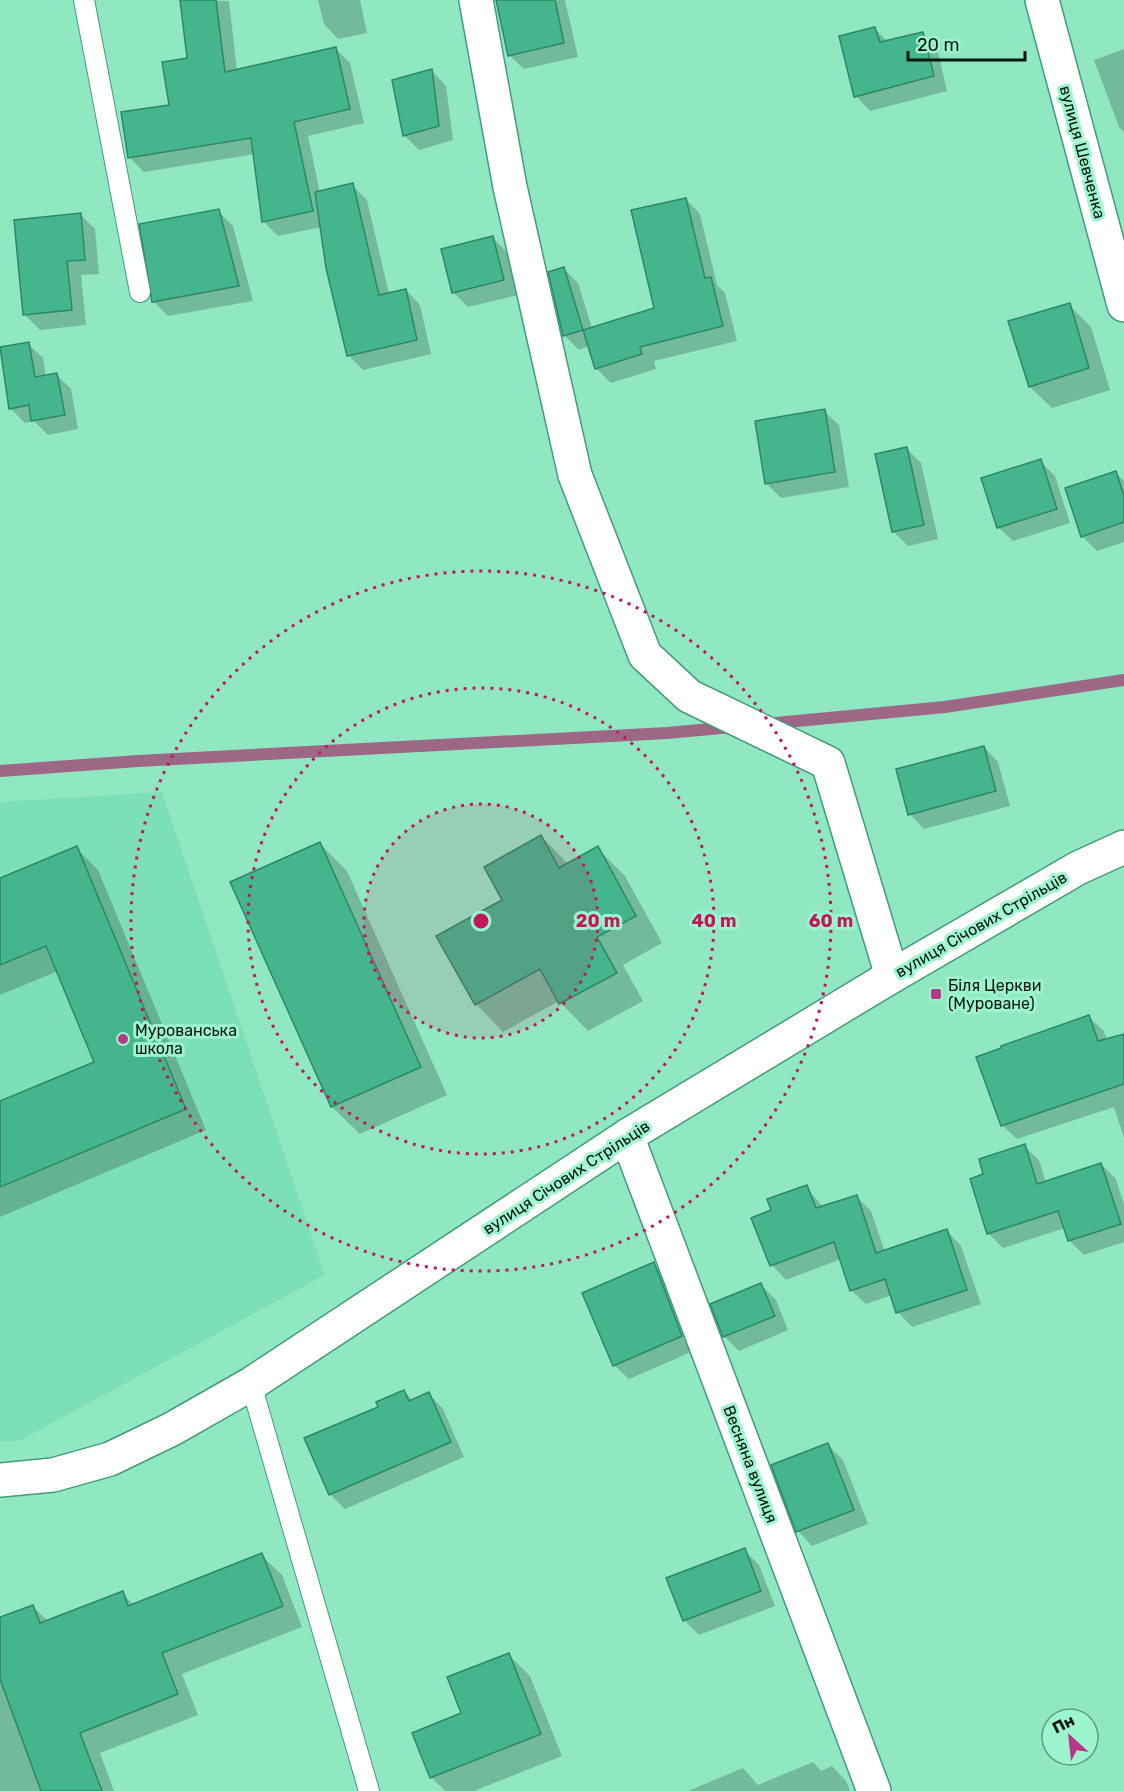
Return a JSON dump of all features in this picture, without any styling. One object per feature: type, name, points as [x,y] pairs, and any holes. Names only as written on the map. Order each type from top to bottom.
[{"type":"street","points":[[476,0],[510,187],[575,475],[645,655],[688,696],[828,764],[892,976]]},
{"type":"street","name":"вулиця Шевченка","points":[[1042,0],[1124,305]]},
{"type":"street","name":"вулиця Січових Стрільців","points":[[0,1480],[53,1474],[110,1459],[172,1430],[251,1384],[627,1136],[892,976],[1078,868],[1124,847]]},
{"type":"street","name":"Весняна вулиця","points":[[627,1136],[874,1791]]},
{"type":"lane","points":[[84,0],[140,292]]},
{"type":"lane","points":[[251,1384],[369,1791]]},
{"type":"shaded area","name":"Мурованська школа","points":[[162,792],[325,1275],[19,1441],[0,1441],[0,802]]},
{"type":"building","points":[[180,0],[216,0],[225,72],[336,47],[350,109],[294,122],[313,211],[262,222],[251,138],[128,158],[121,112],[169,105],[162,62],[187,58]]},
{"type":"building","points":[[496,0],[555,0],[564,43],[508,56]]},
{"type":"building","points":[[875,27],[880,42],[923,32],[934,76],[854,97],[839,36]]},
{"type":"building","points":[[432,69],[439,126],[403,136],[392,80]]},
{"type":"building","points":[[353,183],[379,295],[406,289],[417,340],[347,356],[326,268],[315,192]]},
{"type":"building","points":[[686,198],[705,278],[711,277],[723,326],[640,347],[642,354],[595,369],[583,330],[654,308],[631,210]]},
{"type":"building","points":[[219,209],[239,286],[152,302],[139,224]]},
{"type":"building","points":[[81,213],[85,260],[67,261],[72,310],[23,315],[14,220]]},
{"type":"building","points":[[493,236],[504,280],[452,293],[441,249]]},
{"type":"building","points":[[564,267],[583,330],[563,336],[548,272]]},
{"type":"building","points":[[1070,303],[1089,368],[1029,387],[1008,321]]},
{"type":"building","points":[[29,342],[35,377],[57,373],[65,415],[31,421],[29,405],[9,409],[0,347]]},
{"type":"building","points":[[825,409],[835,472],[765,484],[755,421]]},
{"type":"building","points":[[907,447],[924,525],[892,532],[875,454]]},
{"type":"building","points":[[1041,459],[1057,509],[997,528],[981,478]]},
{"type":"building","points":[[1116,471],[1124,496],[1124,522],[1081,537],[1065,488]]},
{"type":"building","points":[[984,746],[996,791],[908,815],[896,769]]},
{"type":"building","points":[[541,835],[559,868],[598,846],[636,916],[597,937],[617,973],[559,1004],[540,969],[475,1005],[436,936],[502,900],[484,867]]},
{"type":"building","points":[[320,842],[421,1067],[331,1107],[230,882]]},
{"type":"building","points":[[77,846],[186,1109],[0,1187],[0,1101],[94,1062],[46,946],[0,965],[0,878]]},
{"type":"building","points":[[1089,1015],[1098,1041],[1124,1034],[1124,1084],[1001,1126],[976,1057]]},
{"type":"building","points":[[1025,1144],[1037,1184],[1101,1163],[1121,1224],[1068,1241],[1058,1211],[987,1234],[970,1179],[983,1174],[979,1159]]},
{"type":"building","points":[[807,1185],[816,1208],[857,1195],[876,1253],[947,1229],[967,1290],[896,1313],[885,1279],[850,1291],[834,1242],[770,1266],[751,1218],[771,1210],[767,1199]]},
{"type":"building","points":[[654,1262],[682,1336],[613,1366],[582,1293]]},
{"type":"building","points":[[761,1283],[775,1316],[723,1337],[710,1304]]},
{"type":"building","points":[[404,1390],[409,1401],[429,1392],[451,1442],[329,1495],[304,1438],[378,1407],[376,1402]]},
{"type":"building","points":[[828,1443],[854,1510],[796,1532],[771,1465]]},
{"type":"building","points":[[745,1548],[761,1591],[683,1621],[666,1578]]},
{"type":"building","points":[[262,1553],[283,1606],[162,1653],[178,1694],[80,1733],[102,1791],[41,1791],[0,1679],[0,1617],[33,1605],[40,1623],[123,1591],[128,1606]]},
{"type":"building","points":[[509,1653],[541,1734],[430,1778],[412,1733],[461,1713],[447,1677]]},
{"type":"waterway","points":[[765,724],[945,707],[1124,680]]},
{"type":"waterway","points":[[0,771],[138,761],[667,733],[732,727]]},
{"type":"place","name":"Біля Церкви (Муроване)","points":[[936,994]]},
{"type":"place","name":"Мурованська школа","points":[[123,1039]]}]
